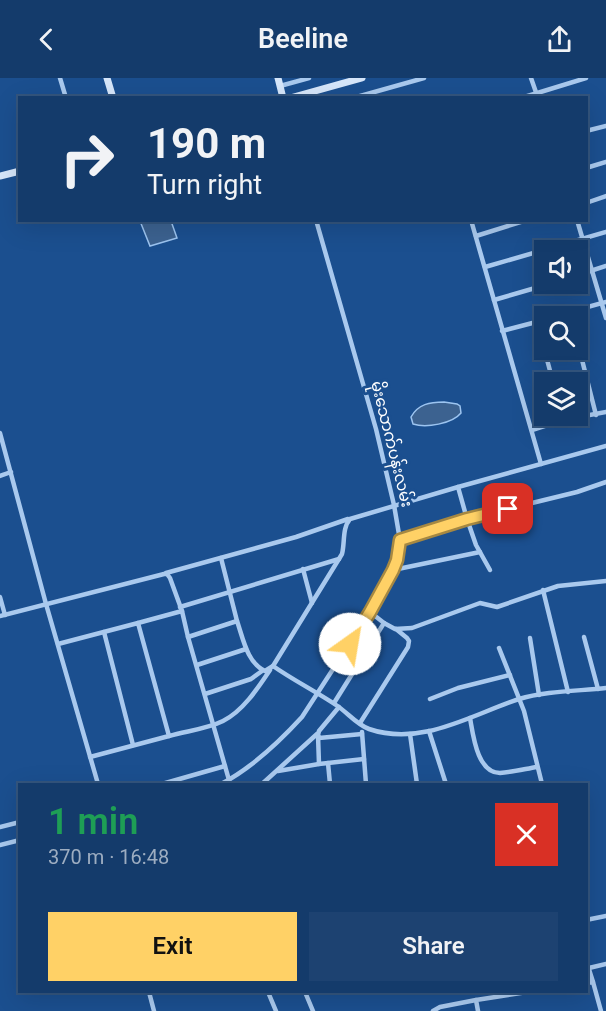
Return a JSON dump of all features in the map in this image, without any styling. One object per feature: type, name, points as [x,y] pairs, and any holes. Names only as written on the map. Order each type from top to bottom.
[{"type":"street","points":[[60,78],[65,96]]},
{"type":"street","points":[[107,78],[112,96]]},
{"type":"street","points":[[279,82],[309,78]]},
{"type":"street","points":[[297,96],[362,78]]},
{"type":"street","points":[[360,96],[424,78]]},
{"type":"street","points":[[531,78],[537,95],[586,78]]},
{"type":"street","points":[[588,130],[606,126]]},
{"type":"street","points":[[588,167],[606,162]]},
{"type":"street","points":[[0,176],[18,172]]},
{"type":"street","points":[[588,202],[606,196]]},
{"type":"street","name":"မိုးသောက်ပန်းလမ်း","points":[[223,783],[260,757],[302,717],[370,612],[397,560],[400,540],[376,429],[317,222]]},
{"type":"street","points":[[472,222],[541,464]]},
{"type":"street","points":[[476,236],[521,222]]},
{"type":"street","points":[[578,222],[604,302],[606,318]]},
{"type":"street","points":[[485,267],[606,232]]},
{"type":"street","points":[[588,271],[606,266]]},
{"type":"street","points":[[494,300],[534,288]]},
{"type":"street","points":[[588,308],[604,302]]},
{"type":"street","points":[[502,330],[534,323]]},
{"type":"street","points":[[582,360],[596,415]]},
{"type":"street","points":[[588,416],[606,412]]},
{"type":"street","points":[[532,430],[542,426]]},
{"type":"street","points":[[0,433],[98,783]]},
{"type":"street","points":[[0,597],[3,616],[296,537],[394,505],[606,446]]},
{"type":"street","points":[[0,476],[10,472]]},
{"type":"street","points":[[400,540],[467,519],[577,492],[606,482]]},
{"type":"street","points":[[458,487],[467,519],[490,570]]},
{"type":"street","points":[[90,757],[214,725],[227,719],[241,707],[273,666],[339,559],[344,547],[346,525],[350,519]]},
{"type":"street","points":[[393,570],[480,552]]},
{"type":"street","points":[[221,558],[246,649],[255,665],[262,671]]},
{"type":"street","points":[[58,644],[138,623],[339,559]]},
{"type":"street","points":[[303,569],[312,603]]},
{"type":"street","points":[[164,574],[170,578],[181,609],[229,780]]},
{"type":"street","points":[[395,629],[412,628],[480,603],[497,607],[558,586],[606,580]]},
{"type":"street","points":[[543,590],[568,692]]},
{"type":"street","points":[[366,783],[361,725],[409,644],[407,638],[370,612]]},
{"type":"street","points":[[188,637],[237,621]]},
{"type":"street","points":[[138,623],[169,736]]},
{"type":"street","points":[[334,703],[384,623]]},
{"type":"street","points":[[104,632],[133,745]]},
{"type":"street","points":[[584,637],[597,688]]},
{"type":"street","points":[[530,638],[539,695]]},
{"type":"street","points":[[500,648],[519,699],[542,783]]},
{"type":"street","points":[[197,665],[246,649]]},
{"type":"street","points":[[205,694],[251,679],[273,666]]},
{"type":"street","points":[[273,666],[334,703],[361,725],[393,734],[429,731],[519,699],[606,688]]},
{"type":"street","points":[[430,699],[458,688],[510,675]]},
{"type":"street","points":[[263,783],[318,734],[339,707]]},
{"type":"street","points":[[470,718],[479,755],[491,770],[499,773],[537,767]]},
{"type":"street","points":[[429,731],[446,783]]},
{"type":"street","points":[[318,734],[320,738],[362,734]]},
{"type":"street","points":[[318,734],[319,764]]},
{"type":"street","points":[[410,734],[417,783]]},
{"type":"street","points":[[278,771],[364,759]]},
{"type":"street","points":[[328,763],[330,783]]},
{"type":"street","points":[[166,783],[225,766]]},
{"type":"street","points":[[0,827],[18,822]]},
{"type":"street","points":[[0,845],[18,840]]},
{"type":"street","points":[[588,920],[606,916]]},
{"type":"street","points":[[606,964],[589,968],[590,983],[600,1008],[606,1005]]},
{"type":"street","points":[[149,993],[154,1011]]},
{"type":"street","points":[[268,993],[276,1011]]},
{"type":"street","points":[[305,993],[313,1011]]},
{"type":"street","points":[[433,1011],[440,1007],[521,993]]},
{"type":"street","points":[[476,1000],[478,1011]]},
{"type":"water","points":[[140,222],[171,222],[177,238],[150,246]]},
{"type":"water","points":[[429,403],[457,404],[460,406],[461,413],[452,420],[438,424],[425,426],[413,424],[411,417],[421,407]]},
{"type":"route","points":[[350,644],[393,570],[400,540],[508,509]]}]
